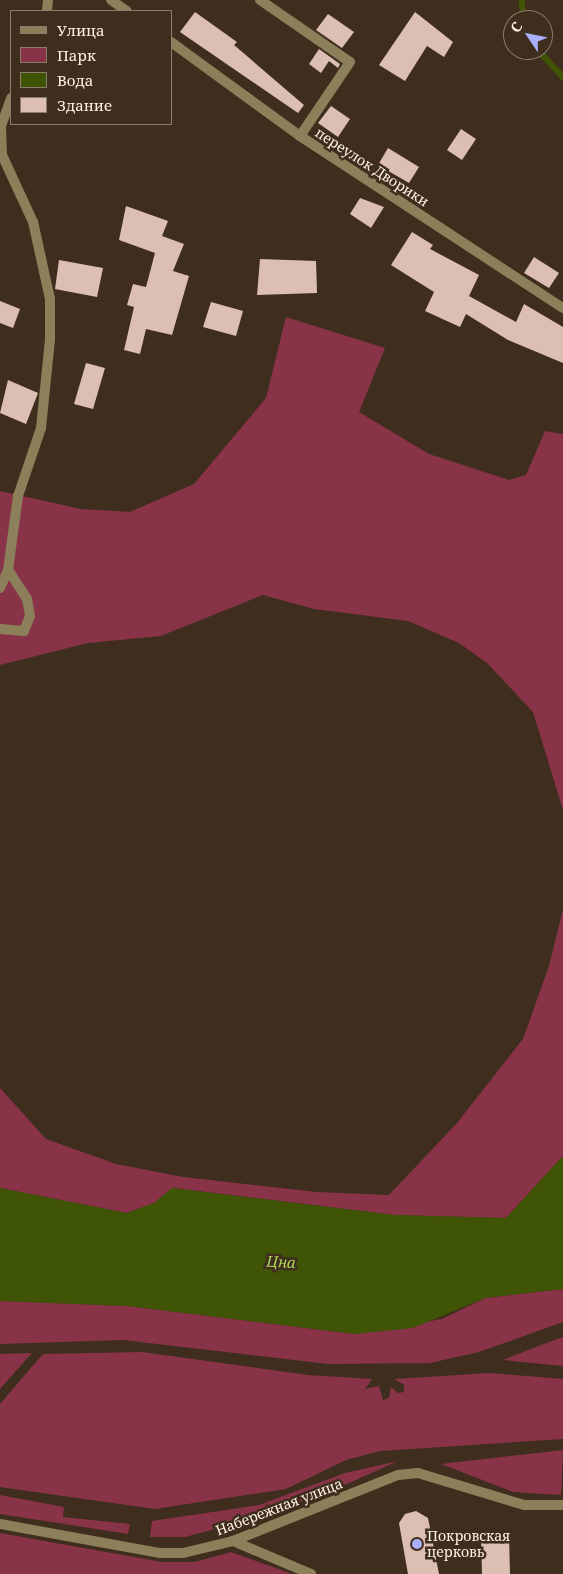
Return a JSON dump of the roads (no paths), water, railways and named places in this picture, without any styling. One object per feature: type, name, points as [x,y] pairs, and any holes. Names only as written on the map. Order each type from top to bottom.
[{"type":"street","points":[[111,0],[126,10]]},
{"type":"street","points":[[260,0],[350,62],[300,136]]},
{"type":"street","name":"переулок Дворики","points":[[172,43],[300,136],[563,308]]},
{"type":"street","points":[[0,588],[8,570],[18,496],[41,428],[50,299],[34,222],[2,155],[1,126],[10,101]]},
{"type":"street","points":[[0,629],[24,631],[30,616],[27,599],[8,570]]},
{"type":"street","name":"Набережная улица","points":[[0,1524],[160,1553],[233,1541],[398,1475],[418,1473],[524,1505],[563,1505]]},
{"type":"street","points":[[233,1541],[311,1574]]},
{"type":"water","name":"Цна","points":[[563,1156],[563,1289],[485,1298],[413,1328],[355,1334],[128,1306],[0,1301],[0,1188],[127,1213],[154,1203],[172,1188],[395,1215],[506,1218]]},
{"type":"waterway","points":[[522,0],[523,10]]},
{"type":"waterway","points":[[547,60],[563,77]]},
{"type":"place","name":"Покровская церковь","points":[[417,1544]]}]
